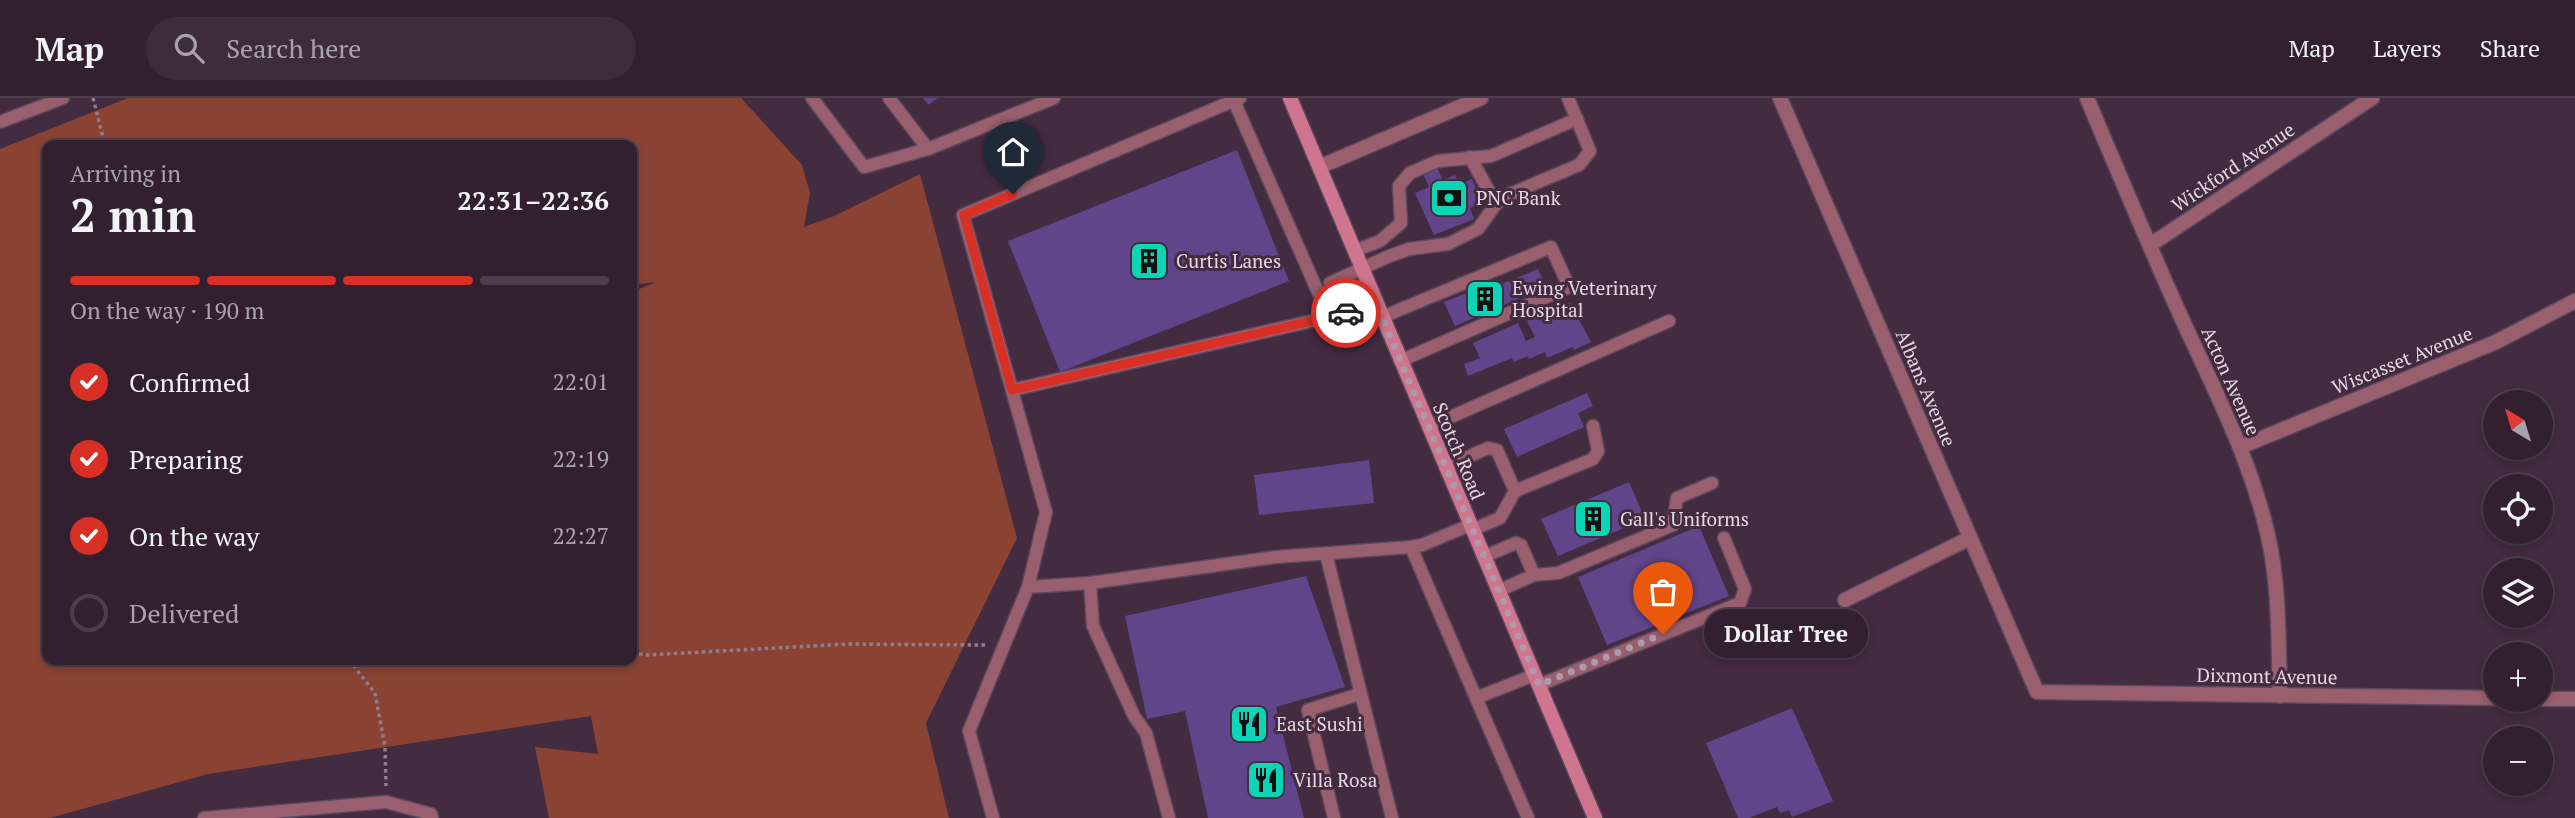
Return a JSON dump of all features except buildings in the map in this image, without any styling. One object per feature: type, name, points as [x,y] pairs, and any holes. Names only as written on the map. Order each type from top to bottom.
[{"type":"main road","name":"Scotch Road","points":[[1290,98],[1595,818]]},
{"type":"street","points":[[1319,167],[1481,98]]},
{"type":"street","name":"Albans Avenue","points":[[1780,98],[2037,692]]},
{"type":"street","name":"Acton Avenue","points":[[2087,98],[2240,447],[2269,537],[2275,575],[2280,696]]},
{"type":"street","name":"Wickford Avenue","points":[[2150,246],[2372,98]]},
{"type":"street","name":"Wiscasset Avenue","points":[[2240,447],[2496,342],[2575,301]]},
{"type":"street","points":[[1845,600],[1970,538]]},
{"type":"street","name":"Dixmont Avenue","points":[[2037,692],[2483,698]]},
{"type":"street","points":[[2553,699],[2575,699]]},
{"type":"lane","points":[[0,122],[63,98]]},
{"type":"lane","points":[[812,98],[864,167],[928,149],[1054,98]]},
{"type":"lane","points":[[888,98],[928,149]]},
{"type":"lane","points":[[1330,283],[1360,267],[1409,249],[1448,244],[1478,229],[1496,204],[1510,194],[1579,165],[1590,150],[1569,98]]},
{"type":"lane","points":[[993,818],[969,731],[1028,587],[1046,512],[964,215],[1237,99],[1329,317]]},
{"type":"lane","points":[[1354,251],[1380,241],[1401,223],[1399,186],[1410,173],[1438,161],[1491,156],[1577,119]]},
{"type":"lane","points":[[1471,157],[1496,204]]},
{"type":"lane","points":[[1012,390],[1329,317],[1379,312],[1551,247],[1569,287],[1400,361]]},
{"type":"lane","points":[[1428,426],[1670,321]]},
{"type":"lane","points":[[1028,587],[1090,583],[1276,557],[1422,545],[1500,518],[1515,491],[1593,459],[1598,451],[1593,426]]},
{"type":"lane","points":[[1445,467],[1488,448],[1497,450],[1515,491]]},
{"type":"lane","points":[[1498,591],[1534,575],[1558,573],[1673,525],[1677,498],[1712,483]]},
{"type":"lane","points":[[1476,698],[1536,680],[1740,603],[1745,589],[1724,538]]},
{"type":"lane","points":[[1483,557],[1516,543],[1521,545],[1534,575]]},
{"type":"lane","points":[[1411,547],[1528,818]]},
{"type":"lane","points":[[1326,554],[1392,818]]},
{"type":"lane","points":[[1090,583],[1093,626],[1134,716],[1146,733],[1169,818]]},
{"type":"lane","points":[[1334,818],[1308,710],[1360,694]]},
{"type":"lane","points":[[204,818],[386,803],[432,816]]},
{"type":"path","points":[[93,98],[104,140]]},
{"type":"path","points":[[637,654],[848,644],[1003,646]]},
{"type":"path","points":[[353,665],[375,693],[385,747],[386,803]]},
{"type":"shaded area","points":[[128,98],[741,98],[802,165],[810,193],[804,227],[834,216],[920,174],[1017,538],[926,723],[949,818],[549,818],[535,747],[598,754],[591,716],[208,774],[50,818],[0,818],[0,149]]},
{"type":"way so far","points":[[1346,313],[1377,306],[1539,685],[1663,634]]},
{"type":"place","name":"PNC Bank","points":[[1449,198]]},
{"type":"place","name":"Curtis Lanes","points":[[1149,261]]},
{"type":"place","name":"Ewing Veterinary Hospital","points":[[1485,299]]},
{"type":"place","name":"Gall's Uniforms","points":[[1593,519]]},
{"type":"place","name":"Dollar Tree","points":[[1663,634]]},
{"type":"place","name":"East Sushi","points":[[1249,724]]},
{"type":"place","name":"Villa Rosa","points":[[1266,780]]},
{"type":"route","points":[[1013,194],[964,215],[1012,390],[1346,313]]}]
